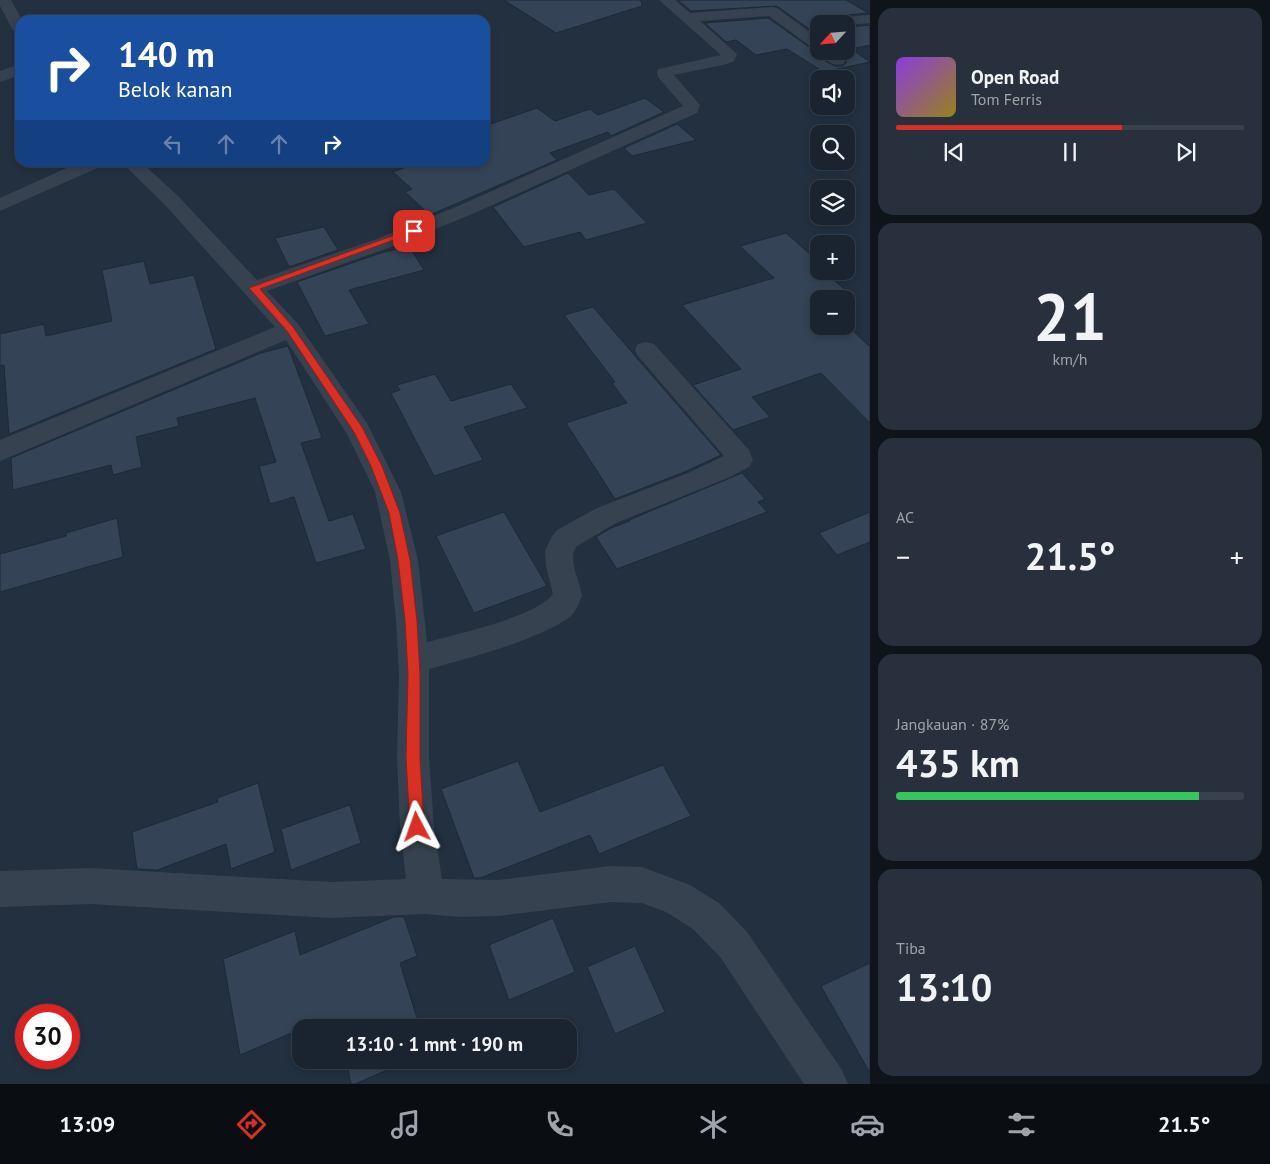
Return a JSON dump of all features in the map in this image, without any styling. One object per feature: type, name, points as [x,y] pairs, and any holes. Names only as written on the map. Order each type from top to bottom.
[{"type":"street","points":[[4,0],[15,20]]},
{"type":"street","points":[[254,288],[381,244],[464,211],[688,111],[692,105],[666,77],[665,72],[721,61],[729,56],[666,0]]},
{"type":"street","points":[[687,18],[772,10],[810,39]]},
{"type":"street","points":[[855,20],[870,19]]},
{"type":"street","points":[[0,77],[15,70]]},
{"type":"street","points":[[0,205],[85,167]]},
{"type":"street","points":[[135,167],[171,200],[290,329],[358,430],[388,492],[404,560],[411,621],[414,667],[413,758],[417,827],[426,896]]},
{"type":"street","points":[[0,451],[290,329]]},
{"type":"street","points":[[414,667],[505,634],[558,609],[566,602],[568,596],[560,563],[560,549],[566,539],[604,517],[684,486],[740,460],[740,457],[646,350]]},
{"type":"street","points":[[0,889],[91,886],[331,900],[426,896],[459,899],[498,898],[610,884],[642,885],[677,898],[706,916],[734,944],[828,1084]]},
{"type":"building","points":[[504,0],[641,0],[642,6],[556,33]]},
{"type":"building","points":[[678,0],[846,0],[868,13],[810,15],[810,30],[777,6],[691,11]]},
{"type":"building","points":[[768,18],[810,48],[810,60],[824,60],[835,66],[843,66],[847,62],[845,60],[855,60],[855,52],[870,62],[833,70],[821,70],[787,49],[756,55],[736,40],[726,42],[705,23]]},
{"type":"building","points":[[870,25],[870,45],[855,48],[855,26]]},
{"type":"building","points":[[645,98],[664,112],[611,136],[608,132],[550,153],[557,160],[430,215],[405,192],[412,189],[393,172],[406,167],[490,167],[490,124],[537,108],[555,121],[590,109],[598,115]]},
{"type":"building","points":[[677,124],[696,140],[632,156],[624,148]]},
{"type":"building","points":[[568,173],[589,195],[614,189],[647,223],[586,240],[580,232],[524,247],[493,207]]},
{"type":"building","points":[[324,227],[338,250],[289,267],[275,238]]},
{"type":"building","points":[[786,233],[810,254],[810,280],[834,280],[845,290],[810,290],[810,335],[855,335],[855,333],[870,347],[870,423],[821,373],[752,397],[770,417],[733,430],[693,385],[741,369],[682,305],[774,278],[740,246]]},
{"type":"building","points":[[409,246],[424,270],[349,290],[369,324],[325,336],[297,282],[381,253]]},
{"type":"building","points":[[144,261],[150,284],[194,275],[216,349],[9,434],[4,365],[0,366],[0,334],[44,324],[46,336],[112,321],[102,270]]},
{"type":"building","points":[[593,307],[721,455],[687,471],[615,499],[566,423],[627,403],[612,383],[615,382],[564,315]]},
{"type":"building","points":[[288,346],[322,438],[301,443],[329,521],[353,514],[366,549],[316,563],[294,497],[270,504],[259,466],[276,462],[255,398],[177,418],[179,426],[136,437],[142,467],[113,475],[111,465],[13,490],[11,458],[261,353]]},
{"type":"building","points":[[435,374],[451,401],[511,384],[527,408],[464,427],[483,460],[434,476],[391,393],[400,390],[397,385]]},
{"type":"building","points":[[742,473],[765,499],[758,502],[767,512],[617,569],[596,537],[629,520]]},
{"type":"building","points":[[504,512],[547,586],[474,613],[436,536]]},
{"type":"building","points":[[870,512],[870,542],[837,555],[819,533]]},
{"type":"building","points":[[117,518],[123,557],[0,592],[0,554],[66,536],[66,533]]},
{"type":"building","points":[[518,761],[540,812],[663,765],[691,816],[599,854],[590,835],[480,878],[474,878],[441,789]]},
{"type":"building","points":[[258,783],[275,852],[231,869],[226,844],[157,870],[137,869],[132,832],[218,802],[217,798]]},
{"type":"building","points":[[350,805],[361,843],[291,870],[281,829]]},
{"type":"building","points":[[394,917],[404,917],[417,956],[400,963],[417,1019],[292,1019],[292,1033],[240,1055],[223,959],[295,931],[300,955]]},
{"type":"building","points":[[553,918],[575,972],[509,1000],[489,945]]},
{"type":"building","points":[[635,946],[665,1012],[615,1034],[587,967]]},
{"type":"building","points":[[870,963],[870,1073],[821,986]]},
{"type":"building","points":[[348,1069],[389,1069],[355,1084],[351,1084]]},
{"type":"route","points":[[414,231],[254,288],[290,329],[358,430],[388,492],[404,560],[411,621],[414,674],[413,758],[417,827]]}]
